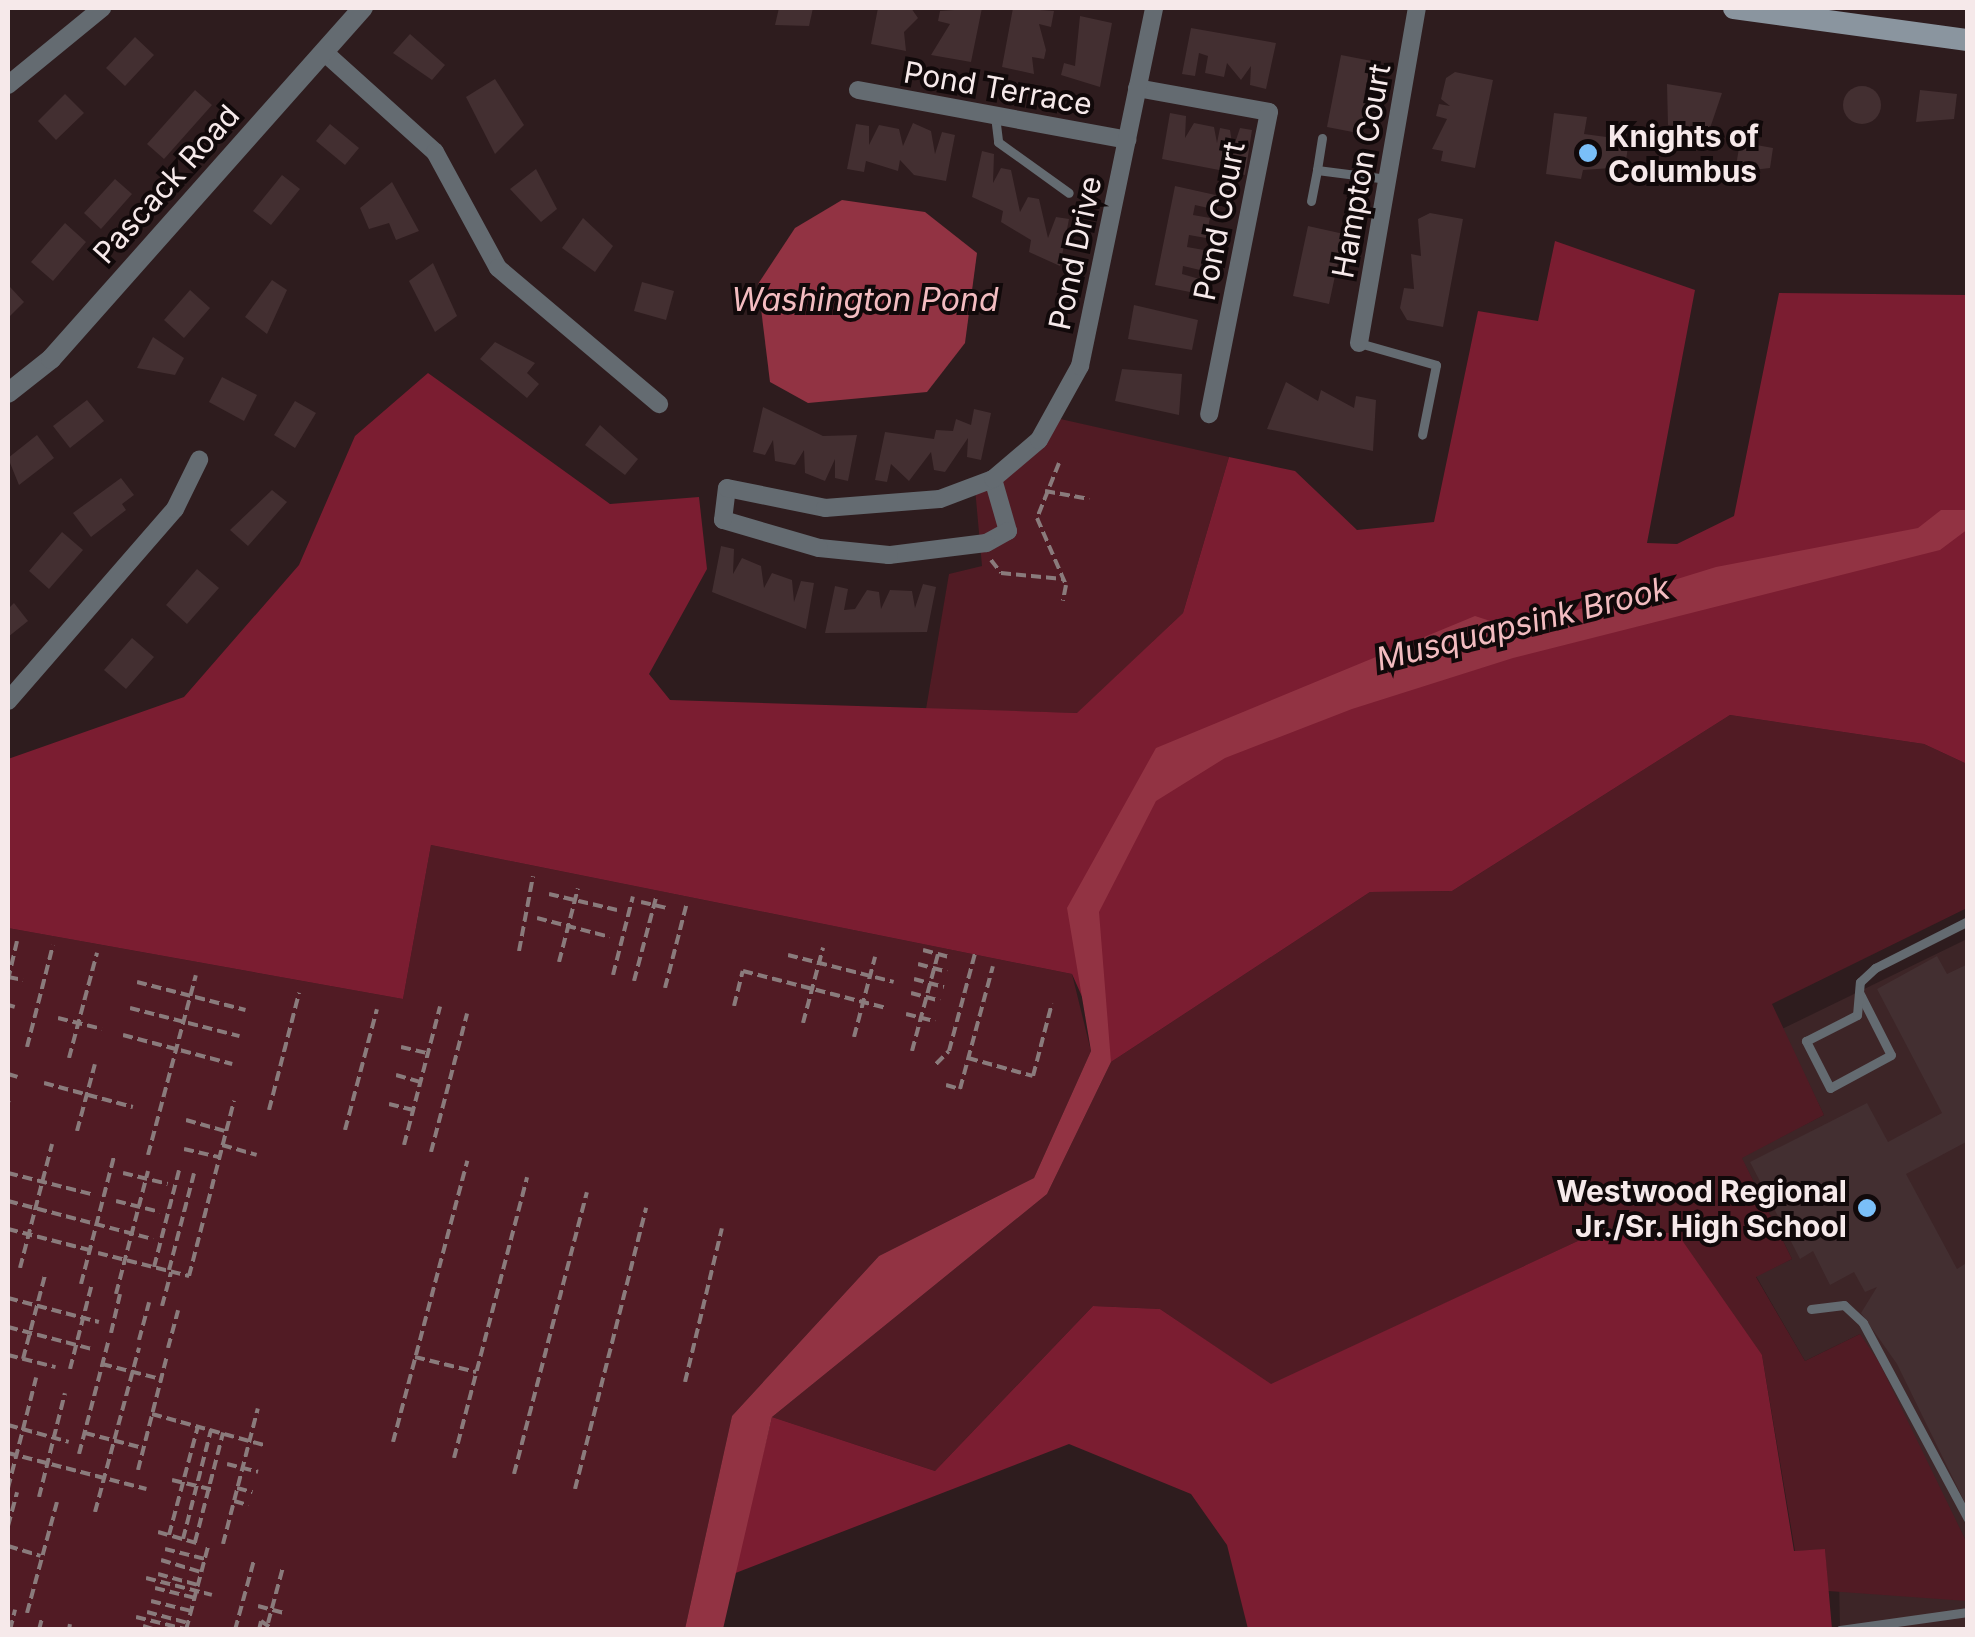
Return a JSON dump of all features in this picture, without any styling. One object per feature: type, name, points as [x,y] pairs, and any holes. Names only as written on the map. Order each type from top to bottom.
[{"type":"main road","points":[[1734,8],[1968,40]]},
{"type":"street","points":[[8,85],[102,8]]},
{"type":"street","name":"Pascack Road","points":[[8,392],[51,358],[363,8]]},
{"type":"street","name":"Pond Drive","points":[[992,479],[1008,531],[986,542],[890,555],[819,548],[723,520],[727,488],[862,509],[940,499],[992,479],[1039,440],[1069,394],[1154,8]]},
{"type":"street","name":"Hampton Court","points":[[1359,343],[1417,8]]},
{"type":"street","points":[[324,52],[435,152],[498,268],[660,404]]},
{"type":"street","name":"Pond Court","points":[[1137,88],[1269,112],[1209,414]]},
{"type":"street","name":"Pond Terrace","points":[[858,90],[1127,140]]},
{"type":"street","points":[[8,701],[176,509],[200,460]]},
{"type":"lane","points":[[996,116],[998,142],[1069,193]]},
{"type":"lane","points":[[1311,201],[1322,138]]},
{"type":"lane","points":[[1318,170],[1388,180]]},
{"type":"lane","points":[[1359,343],[1436,365],[1422,435]]},
{"type":"lane","points":[[1860,994],[1891,1056],[1830,1088],[1806,1041],[1857,1014],[1860,994],[1875,968],[1968,921]]},
{"type":"lane","points":[[1812,1310],[1844,1306],[1863,1323],[1968,1519]]},
{"type":"lane","points":[[1840,1630],[1968,1612]]},
{"type":"path","points":[[1059,463],[1037,518],[1063,579],[1063,601]]},
{"type":"path","points":[[1045,491],[1089,499]]},
{"type":"path","points":[[991,560],[1001,573],[1063,579]]},
{"type":"path","points":[[519,951],[532,876]]},
{"type":"path","points":[[559,962],[578,888]]},
{"type":"path","points":[[550,894],[617,910]]},
{"type":"path","points":[[612,975],[633,896]]},
{"type":"path","points":[[634,980],[656,898]]},
{"type":"path","points":[[641,902],[666,908]]},
{"type":"path","points":[[665,988],[686,906]]},
{"type":"path","points":[[537,918],[610,937]]},
{"type":"path","points":[[17,941],[8,978],[22,980]]},
{"type":"path","points":[[28,1047],[53,945]]},
{"type":"path","points":[[803,1023],[823,948]]},
{"type":"path","points":[[922,950],[950,957]]},
{"type":"path","points":[[69,1058],[97,953]]},
{"type":"path","points":[[936,1064],[950,1051],[975,953]]},
{"type":"path","points":[[912,1051],[938,954]]},
{"type":"path","points":[[788,955],[894,982]]},
{"type":"path","points":[[854,1036],[875,957]]},
{"type":"path","points":[[918,964],[947,972]]},
{"type":"path","points":[[946,1085],[960,1089],[993,966]]},
{"type":"path","points":[[734,1006],[743,972],[886,1008]]},
{"type":"path","points":[[148,1155],[196,975]]},
{"type":"path","points":[[914,979],[944,986]]},
{"type":"path","points":[[136,982],[244,1010]]},
{"type":"path","points":[[911,992],[940,1000]]},
{"type":"path","points":[[269,1110],[299,993]]},
{"type":"path","points":[[968,1058],[1034,1076],[1052,1004]]},
{"type":"path","points":[[8,1005],[16,1007]]},
{"type":"path","points":[[130,1008],[238,1036]]},
{"type":"path","points":[[404,1145],[440,1008]]},
{"type":"path","points":[[345,1130],[378,1009]]},
{"type":"path","points":[[430,1152],[467,1014]]},
{"type":"path","points":[[906,1014],[934,1021]]},
{"type":"path","points":[[58,1018],[102,1030]]},
{"type":"path","points":[[123,1035],[232,1064]]},
{"type":"path","points":[[401,1046],[428,1054]]},
{"type":"path","points":[[78,1131],[95,1064]]},
{"type":"path","points":[[8,1074],[18,1077]]},
{"type":"path","points":[[396,1076],[420,1082]]},
{"type":"path","points":[[44,1084],[133,1107]]},
{"type":"path","points":[[98,1252],[189,1276],[234,1101]]},
{"type":"path","points":[[389,1104],[413,1110]]},
{"type":"path","points":[[186,1120],[226,1132]]},
{"type":"path","points":[[20,1268],[52,1144]]},
{"type":"path","points":[[222,1146],[257,1155]]},
{"type":"path","points":[[184,1148],[220,1158]]},
{"type":"path","points":[[80,1284],[114,1156]]},
{"type":"path","points":[[393,1442],[467,1161]]},
{"type":"path","points":[[154,1267],[179,1170]]},
{"type":"path","points":[[79,1454],[148,1171]]},
{"type":"path","points":[[8,1173],[90,1194]]},
{"type":"path","points":[[123,1173],[168,1184]]},
{"type":"path","points":[[162,1306],[194,1173]]},
{"type":"path","points":[[454,1458],[527,1177]]},
{"type":"path","points":[[514,1474],[587,1192]]},
{"type":"path","points":[[8,1201],[153,1239]]},
{"type":"path","points":[[116,1201],[160,1212]]},
{"type":"path","points":[[574,1490],[646,1208]]},
{"type":"path","points":[[685,1382],[722,1228]]},
{"type":"path","points":[[8,1229],[90,1250]]},
{"type":"path","points":[[24,1359],[45,1275]]},
{"type":"path","points":[[70,1369],[90,1287]]},
{"type":"path","points":[[8,1298],[99,1322]]},
{"type":"path","points":[[139,1340],[149,1302]]},
{"type":"path","points":[[168,1348],[178,1310]]},
{"type":"path","points":[[8,1326],[92,1349]]},
{"type":"path","points":[[95,1512],[138,1348]]},
{"type":"path","points":[[8,1355],[55,1367]]},
{"type":"path","points":[[138,1470],[167,1355]]},
{"type":"path","points":[[416,1357],[476,1372]]},
{"type":"path","points":[[102,1364],[161,1380]]},
{"type":"path","points":[[8,1488],[36,1378]]},
{"type":"path","points":[[39,1497],[66,1393]]},
{"type":"path","points":[[222,1544],[258,1408]]},
{"type":"path","points":[[152,1414],[264,1445]]},
{"type":"path","points":[[8,1425],[68,1442]]},
{"type":"path","points":[[170,1536],[198,1426]]},
{"type":"path","points":[[183,1539],[211,1430]]},
{"type":"path","points":[[85,1433],[143,1448]]},
{"type":"path","points":[[158,1532],[198,1543],[223,1433]]},
{"type":"path","points":[[8,1452],[146,1489]]},
{"type":"path","points":[[227,1464],[258,1472]]},
{"type":"path","points":[[172,1480],[212,1490]]},
{"type":"path","points":[[237,1488],[252,1492]]},
{"type":"path","points":[[8,1526],[17,1492]]},
{"type":"path","points":[[234,1501],[248,1505]]},
{"type":"path","points":[[28,1613],[57,1502]]},
{"type":"path","points":[[8,1546],[42,1556]]},
{"type":"path","points":[[187,1628],[208,1547]]},
{"type":"path","points":[[164,1549],[205,1559]]},
{"type":"path","points":[[161,1560],[202,1572]]},
{"type":"path","points":[[235,1630],[254,1560]]},
{"type":"path","points":[[258,1630],[268,1623],[283,1567]]},
{"type":"path","points":[[158,1574],[196,1591]]},
{"type":"path","points":[[146,1578],[212,1595]]},
{"type":"path","points":[[155,1588],[196,1591]]},
{"type":"path","points":[[151,1601],[191,1611]]},
{"type":"path","points":[[258,1606],[285,1612]]},
{"type":"path","points":[[10,1630],[15,1610]]},
{"type":"path","points":[[147,1612],[187,1628]]},
{"type":"path","points":[[136,1617],[187,1628]]},
{"type":"path","points":[[39,1630],[42,1618]]},
{"type":"path","points":[[268,1623],[274,1630]]},
{"type":"path","points":[[143,1626],[156,1630]]},
{"type":"shaded area","points":[[1555,241],[1695,290],[1647,543],[1677,544],[1734,516],[1779,293],[1967,295],[1967,764],[1924,744],[1730,715],[1452,891],[1370,892],[1111,1062],[1072,974],[431,845],[403,999],[8,928],[8,759],[184,697],[299,565],[355,436],[428,373],[610,504],[699,497],[707,569],[649,674],[670,700],[1077,713],[1183,613],[1229,457],[1295,471],[1357,530],[1434,522],[1478,311],[1538,321]]},
{"type":"shaded area","points":[[1056,418],[1229,457],[1183,613],[1078,713],[926,709],[949,574],[982,566],[975,488]]},
{"type":"shaded area","points":[[1730,715],[1924,744],[1967,764],[1967,908],[1772,1004],[1824,1115],[1742,1158],[1792,1259],[1756,1277],[1805,1361],[1860,1334],[1879,1362],[1967,1543],[1967,1601],[1828,1591],[1825,1550],[1795,1551],[1762,1355],[1595,1233],[1271,1385],[1160,1309],[1093,1306],[935,1471],[772,1417],[1047,1194],[1111,1062],[1370,892],[1452,891]]},
{"type":"shaded area","points":[[431,845],[1072,974],[1091,1051],[1034,1178],[879,1256],[732,1416],[685,1629],[8,1629],[8,928],[403,999]]},
{"type":"shaded area","name":"Westwood Regional Jr./Sr. High School","points":[[1967,939],[1967,1543],[1860,1334],[1805,1361],[1756,1276],[1792,1259],[1741,1157],[1824,1115],[1782,1029]]},
{"type":"shaded area","points":[[1595,1233],[1677,1233],[1762,1355],[1794,1551],[1825,1549],[1832,1629],[1248,1629],[1227,1545],[1191,1494],[1069,1444],[733,1574],[772,1417],[935,1471],[1093,1306],[1160,1309],[1271,1384]]},
{"type":"shaded area","points":[[1839,1580],[1967,1599],[1967,1629],[1840,1629]]},
{"type":"water","name":"Washington Pond","points":[[842,200],[925,212],[977,253],[965,343],[927,392],[808,403],[770,382],[758,284],[795,228]]},
{"type":"water","points":[[1941,510],[1967,510],[1968,529],[1940,550],[1513,658],[1352,709],[1225,758],[1156,801],[1099,912],[1111,1062],[1047,1194],[772,1417],[723,1629],[685,1629],[732,1416],[879,1256],[1034,1178],[1091,1051],[1067,908],[1156,748],[1475,616],[1515,629],[1716,567],[1918,528]]},
{"type":"building","points":[[779,8],[813,8],[809,26],[775,25]]},
{"type":"building","points":[[878,8],[911,8],[918,18],[904,32],[906,51],[871,44]]},
{"type":"building","points":[[982,8],[971,62],[931,55],[950,24],[938,21],[940,11]]},
{"type":"building","points":[[1013,8],[1054,11],[1051,27],[1039,24],[1046,50],[1044,59],[1032,57],[1034,74],[1002,67]]},
{"type":"building","points":[[1080,16],[1112,23],[1100,87],[1061,75],[1064,63],[1075,66]]},
{"type":"building","points":[[1191,28],[1276,43],[1266,89],[1250,85],[1251,66],[1241,80],[1227,63],[1224,77],[1205,73],[1208,56],[1199,53],[1195,76],[1182,74]]},
{"type":"building","points":[[410,34],[445,65],[432,80],[393,53]]},
{"type":"building","points":[[135,37],[154,55],[125,86],[106,68]]},
{"type":"building","points":[[1341,55],[1377,62],[1363,134],[1327,127]]},
{"type":"building","points":[[1455,72],[1493,80],[1475,168],[1441,161],[1443,151],[1432,149],[1447,119],[1436,116],[1439,104],[1450,106],[1441,99],[1446,78]]},
{"type":"building","points":[[495,79],[524,125],[495,154],[466,97]]},
{"type":"building","points":[[1667,84],[1722,93],[1709,131],[1668,125]]},
{"type":"building","points":[[1862,86],[1875,92],[1881,105],[1875,118],[1862,124],[1849,118],[1843,105],[1849,92]]},
{"type":"building","points":[[195,90],[212,105],[164,159],[147,144]]},
{"type":"building","points":[[1920,90],[1957,94],[1954,119],[1916,122]]},
{"type":"building","points":[[65,94],[84,113],[56,140],[38,121]]},
{"type":"building","points":[[1170,113],[1186,116],[1185,138],[1194,123],[1214,127],[1217,143],[1220,128],[1230,130],[1233,149],[1240,128],[1252,130],[1245,175],[1162,159]]},
{"type":"building","name":"Knights of Columbus","points":[[1554,113],[1587,117],[1584,134],[1629,140],[1625,167],[1583,170],[1581,179],[1546,174]]},
{"type":"building","points":[[913,123],[931,131],[935,154],[942,132],[955,135],[946,181],[914,175],[900,160],[898,171],[866,161],[864,172],[847,169],[856,124],[869,126],[869,145],[879,125],[899,129],[903,146]]},
{"type":"building","points":[[330,124],[359,148],[345,165],[316,141]]},
{"type":"building","points":[[1740,142],[1773,148],[1770,168],[1735,172]]},
{"type":"building","points":[[982,151],[994,154],[993,183],[1001,168],[1011,170],[1020,212],[1028,197],[1039,199],[1048,238],[1056,217],[1069,219],[1060,266],[1029,252],[1031,240],[1001,222],[1003,211],[972,197]]},
{"type":"building","points":[[536,169],[557,209],[541,222],[510,189]]},
{"type":"building","points":[[282,175],[300,189],[271,225],[253,211]]},
{"type":"building","points":[[115,179],[132,194],[101,229],[84,213]]},
{"type":"building","points":[[392,182],[419,231],[396,240],[389,223],[369,229],[360,208]]},
{"type":"building","points":[[1175,186],[1220,196],[1217,210],[1195,205],[1193,215],[1210,218],[1206,238],[1189,235],[1187,247],[1204,250],[1200,270],[1183,266],[1182,274],[1203,280],[1200,294],[1155,285]]},
{"type":"building","points":[[1430,213],[1463,219],[1443,327],[1407,320],[1400,308],[1404,288],[1414,289],[1411,254],[1421,256],[1418,219]]},
{"type":"building","points":[[583,218],[613,246],[595,272],[562,248]]},
{"type":"building","points":[[65,223],[86,242],[53,281],[31,262]]},
{"type":"building","points":[[1308,226],[1344,234],[1329,304],[1293,296]]},
{"type":"building","points":[[433,263],[457,316],[435,332],[409,281]]},
{"type":"building","points":[[272,280],[287,290],[267,334],[245,317]]},
{"type":"building","points":[[642,282],[674,291],[666,320],[634,311]]},
{"type":"building","points":[[10,287],[24,302],[8,318],[8,290]]},
{"type":"building","points":[[190,290],[210,308],[184,338],[164,320]]},
{"type":"building","points":[[1134,305],[1198,320],[1192,350],[1128,339]]},
{"type":"building","points":[[153,337],[184,358],[175,375],[137,368]]},
{"type":"building","points":[[495,342],[535,363],[527,373],[539,384],[527,398],[480,359]]},
{"type":"building","points":[[1122,369],[1182,374],[1179,415],[1115,401]]},
{"type":"building","points":[[222,377],[257,395],[244,421],[209,402]]},
{"type":"building","points":[[1286,382],[1318,401],[1321,390],[1354,408],[1356,396],[1376,400],[1373,451],[1267,429]]},
{"type":"building","points":[[87,400],[104,421],[70,448],[53,426]]},
{"type":"building","points":[[295,401],[316,413],[295,448],[274,435]]},
{"type":"building","points":[[763,407],[823,436],[857,435],[848,481],[835,478],[835,459],[825,481],[805,473],[804,450],[795,465],[775,461],[773,440],[765,455],[753,452]]},
{"type":"building","points":[[974,409],[991,413],[981,460],[967,457],[968,438],[945,472],[934,470],[931,452],[909,481],[891,464],[887,482],[875,480],[885,432],[934,439],[936,430],[953,431],[956,419],[971,425]]},
{"type":"building","points":[[600,425],[638,459],[625,475],[585,445]]},
{"type":"building","points":[[37,435],[54,458],[19,485],[8,458]]},
{"type":"building","points":[[121,478],[134,495],[122,504],[126,510],[91,537],[73,513]]},
{"type":"building","points":[[272,490],[287,502],[248,546],[230,530]]},
{"type":"building","points":[[62,532],[83,550],[49,589],[29,571]]},
{"type":"building","points":[[721,546],[734,549],[733,574],[742,558],[761,566],[764,588],[772,573],[792,580],[794,602],[801,581],[814,583],[806,629],[712,592]]},
{"type":"building","points":[[197,569],[219,588],[187,624],[166,605]]},
{"type":"building","points":[[923,584],[936,587],[927,632],[825,633],[835,586],[848,589],[844,610],[855,609],[867,590],[879,592],[881,609],[890,590],[912,591],[915,608]]},
{"type":"building","points":[[14,603],[28,621],[8,637],[8,609]]},
{"type":"building","points":[[132,638],[154,657],[126,689],[104,670]]},
{"type":"building","name":"Westwood Regional Jr./Sr. High School","points":[[1937,956],[1947,974],[1968,964],[1968,1141],[1906,1174],[1957,1269],[1968,1262],[1968,1509],[1897,1364],[1861,1313],[1877,1287],[1865,1292],[1854,1272],[1830,1285],[1813,1251],[1800,1259],[1750,1162],[1867,1103],[1888,1142],[1942,1113],[1877,989]]},
{"type":"place","name":"Knights of Columbus","points":[[1588,153]]},
{"type":"place","name":"Westwood Regional Jr./Sr. High School","points":[[1867,1208]]},
{"type":"water label","name":"Musquapsink Brook","points":[[1523,624]]}]
